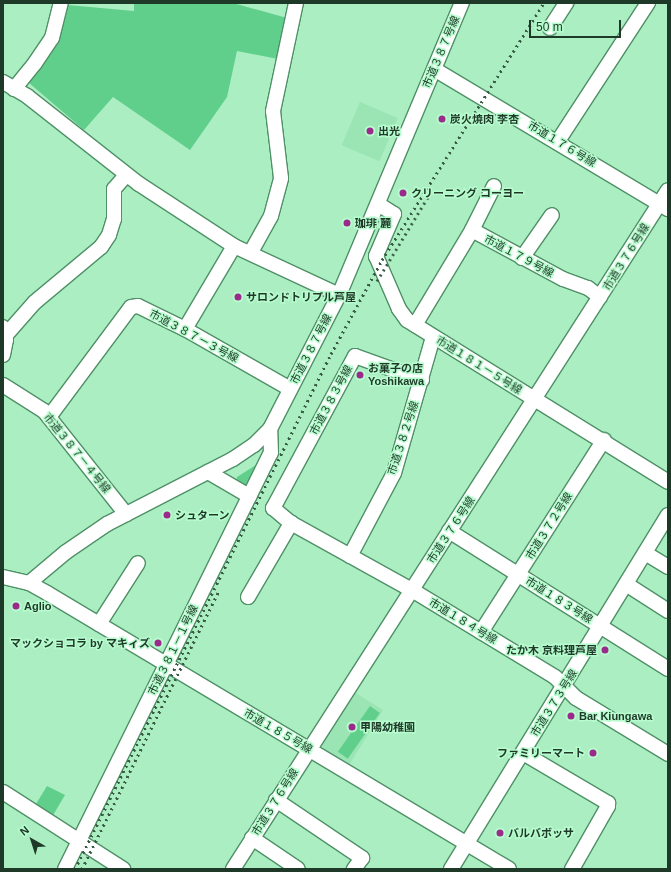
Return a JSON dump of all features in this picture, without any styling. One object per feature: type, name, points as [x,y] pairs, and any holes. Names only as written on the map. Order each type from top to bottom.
[{"type":"street","points":[[61,3],[52,38],[35,63],[8,85],[27,96],[126,175],[234,246],[251,252],[339,295]]},
{"type":"street","points":[[251,252],[271,216],[281,178],[273,112],[296,3]]},
{"type":"street","name":"市道３８７号線","points":[[28,583],[86,537],[126,514],[208,472],[254,445],[270,429],[339,295],[462,3]]},
{"type":"street","points":[[550,28],[566,3]]},
{"type":"street","points":[[558,142],[648,3]]},
{"type":"street","name":"市道１７６号線","points":[[434,69],[664,206]]},
{"type":"street","points":[[3,355],[4,331],[35,302],[100,247],[109,235],[114,219],[114,189],[126,175]]},
{"type":"street","points":[[472,230],[494,186]]},
{"type":"street","name":"市道３７６号線","points":[[233,869],[600,297],[664,206],[668,190]]},
{"type":"street","name":"市道１８１－５号線","points":[[378,204],[394,214],[376,256],[399,309],[407,320],[534,399],[604,440],[668,482]]},
{"type":"street","points":[[522,258],[552,215]]},
{"type":"street","name":"市道１７９号線","points":[[415,325],[472,230],[563,279],[588,288],[600,297]]},
{"type":"street","points":[[185,329],[234,246]]},
{"type":"street","name":"市道３８７－３号線","points":[[49,417],[131,307],[138,306],[185,329],[290,389]]},
{"type":"street","name":"市道３８２号線","points":[[350,556],[394,473],[422,380],[433,337]]},
{"type":"street","name":"市道３８３号線","points":[[273,508],[355,356],[422,380]]},
{"type":"street","name":"市道３８７－４号線","points":[[3,385],[44,411],[126,514]]},
{"type":"street","name":"市道３８１－１号線","points":[[65,869],[271,453],[270,429]]},
{"type":"street","name":"市道３７２号線","points":[[481,632],[604,440]]},
{"type":"street","points":[[208,472],[249,496]]},
{"type":"street","name":"市道１８４号線","points":[[273,508],[291,523],[412,590],[555,677],[563,687],[576,698],[668,754]]},
{"type":"street","name":"市道３７３号線","points":[[451,869],[668,515]]},
{"type":"street","points":[[248,597],[291,523]]},
{"type":"street","name":"市道１８３号線","points":[[450,531],[668,669]]},
{"type":"street","points":[[645,553],[668,568]]},
{"type":"street","points":[[99,624],[138,563]]},
{"type":"street","points":[[4,580],[28,583]]},
{"type":"street","name":"市道１８５号線","points":[[28,583],[509,869]]},
{"type":"street","points":[[626,584],[668,610]]},
{"type":"street","points":[[523,753],[608,803],[572,869]]},
{"type":"street","points":[[3,792],[123,869]]},
{"type":"street","points":[[276,800],[362,858],[354,869]]},
{"type":"street","points":[[252,838],[298,869]]},
{"type":"shaded area","points":[[134,3],[233,3],[287,18],[278,59],[237,51],[227,97],[190,150],[113,97],[84,130],[28,82],[52,51],[61,32],[68,5],[134,11]]},
{"type":"shaded area","name":"出光","points":[[360,102],[398,118],[379,161],[342,145]]},
{"type":"shaded area","points":[[259,463],[249,489],[236,482],[237,477]]},
{"type":"shaded area","name":"甲陽幼稚園","points":[[354,692],[383,710],[349,765],[324,750],[322,745]]},
{"type":"shaded area","points":[[370,706],[380,713],[348,759],[338,752]]},
{"type":"shaded area","points":[[47,786],[65,795],[52,817],[36,804]]},
{"type":"railway","points":[[75,869],[331,354],[382,260],[544,3]]},
{"type":"railway","points":[[377,281],[430,194]]},
{"type":"railway","points":[[82,869],[219,591]]},
{"type":"place","name":"炭火焼肉 李杏","points":[[442,119]]},
{"type":"place","name":"出光","points":[[370,131]]},
{"type":"place","name":"クリーニング コーヨー","points":[[403,193]]},
{"type":"place","name":"珈琲 麓","points":[[347,223]]},
{"type":"place","name":"サロンドトリプル芦屋","points":[[238,297]]},
{"type":"place","name":"お菓子の店 Yoshikawa","points":[[360,375]]},
{"type":"place","name":"シュターン","points":[[167,515]]},
{"type":"place","name":"Aglio","points":[[16,606]]},
{"type":"place","name":"マックショコラ by マキィズ","points":[[158,643]]},
{"type":"place","name":"たか木 京料理芦屋","points":[[605,650]]},
{"type":"place","name":"Bar Kiungawa","points":[[571,716]]},
{"type":"place","name":"甲陽幼稚園","points":[[352,727]]},
{"type":"place","name":"ファミリーマート","points":[[593,753]]},
{"type":"place","name":"バルバボッサ","points":[[500,833]]}]
